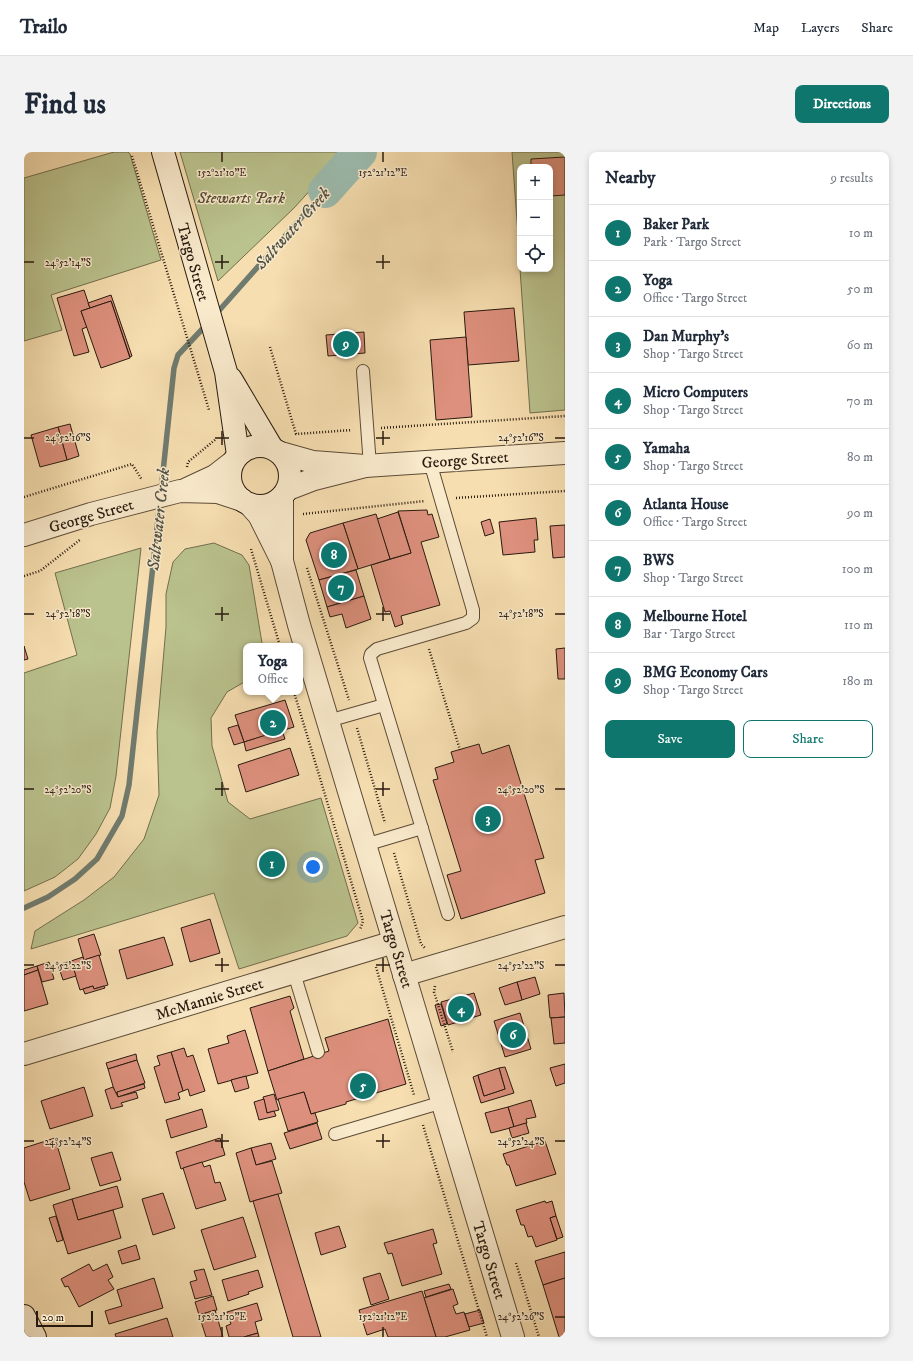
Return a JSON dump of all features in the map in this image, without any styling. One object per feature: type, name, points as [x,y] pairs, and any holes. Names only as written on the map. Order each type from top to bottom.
[{"type":"street","name":"Targo Street","points":[[163,152],[224,367],[236,458]]},
{"type":"street","name":"Targo Street","points":[[224,367],[277,451]]},
{"type":"street","points":[[254,446],[277,451],[290,470],[291,480],[285,493],[275,503],[266,506],[257,506],[245,502],[236,494],[230,478],[236,458],[254,446]]},
{"type":"street","name":"George Street","points":[[277,451],[313,462],[368,466],[565,453]]},
{"type":"street","name":"George Street","points":[[24,535],[148,493],[215,476],[236,458]]},
{"type":"street","name":"George Street","points":[[285,493],[314,479],[368,466]]},
{"type":"street","name":"George Street","points":[[182,485],[218,492],[245,502]]},
{"type":"street","name":"Targo Street","points":[[282,561],[285,493]]},
{"type":"street","name":"Targo Street","points":[[245,502],[259,515],[282,561],[328,721],[513,1337]]},
{"type":"street","points":[[404,975],[565,927]]},
{"type":"street","name":"McMannie Street","points":[[24,1054],[394,942]]},
{"type":"street","points":[[24,1316],[35,1337]]},
{"type":"lane","points":[[363,371],[368,466]]},
{"type":"lane","points":[[430,462],[474,613],[470,621],[377,650],[371,654],[371,662],[448,914]]},
{"type":"lane","points":[[328,721],[384,704]]},
{"type":"lane","points":[[365,845],[422,828]]},
{"type":"lane","points":[[294,973],[318,1052]]},
{"type":"lane","points":[[335,1134],[443,1102]]},
{"type":"path","points":[[132,156],[211,417]]},
{"type":"path","points":[[270,347],[296,434],[565,416]]},
{"type":"path","points":[[182,485],[188,462],[217,438]]},
{"type":"path","points":[[24,497],[132,464],[148,493]]},
{"type":"path","points":[[249,542],[279,643]]},
{"type":"path","points":[[306,565],[353,713],[421,944],[431,956],[437,977],[434,992],[453,1052]]},
{"type":"path","points":[[24,576],[40,571]]},
{"type":"path","points":[[425,635],[460,750]]},
{"type":"path","points":[[295,695],[362,921],[358,934]]},
{"type":"path","points":[[516,1263],[539,1337]]},
{"type":"green space","points":[[114,152],[128,152],[130,154],[161,260],[51,295],[62,330],[24,341],[24,178]]},
{"type":"green space","name":"Stewarts Park","points":[[180,152],[345,152],[294,208],[218,281]]},
{"type":"green space","points":[[512,152],[565,152],[565,410],[530,413],[520,272],[553,272],[553,164],[517,164],[517,221]]},
{"type":"green space","points":[[214,543],[242,555],[249,565],[262,643],[243,643],[243,683],[227,692],[211,718],[212,746],[228,802],[250,819],[321,798],[358,923],[347,936],[239,969],[214,893],[31,949],[35,931],[84,900],[114,877],[144,839],[159,795],[157,732],[166,627],[166,594],[173,562],[185,549]]},
{"type":"green space","points":[[141,548],[116,776],[110,808],[96,834],[78,859],[55,877],[24,891],[24,673],[77,655],[55,573]]},
{"type":"building","points":[[565,157],[565,195],[553,196],[553,164],[531,164],[531,159]]},
{"type":"building","points":[[84,290],[90,308],[81,311],[87,327],[82,329],[89,352],[74,356],[57,298]]},
{"type":"building","points":[[111,295],[132,356],[130,357],[111,301],[90,308],[88,303]]},
{"type":"building","points":[[111,301],[130,358],[101,368],[81,311]]},
{"type":"building","points":[[514,308],[519,361],[468,365],[464,312]]},
{"type":"building","points":[[364,332],[365,353],[328,356],[326,335]]},
{"type":"building","points":[[466,337],[472,417],[436,420],[430,340]]},
{"type":"building","points":[[70,424],[79,456],[67,460],[58,427]]},
{"type":"building","points":[[58,427],[67,460],[40,467],[31,435]]},
{"type":"building","points":[[427,510],[428,515],[432,514],[439,537],[421,542],[440,605],[401,616],[403,624],[395,627],[390,611],[385,612],[371,565],[411,553],[398,511]]},
{"type":"building","points":[[398,512],[411,553],[390,559],[377,519]]},
{"type":"building","points":[[376,514],[390,559],[358,569],[343,523]]},
{"type":"building","points":[[536,518],[538,540],[534,540],[535,552],[503,555],[499,522]]},
{"type":"building","points":[[490,519],[494,533],[485,536],[481,522]]},
{"type":"building","points":[[343,523],[358,569],[319,580],[306,540],[310,533]]},
{"type":"building","points":[[565,525],[565,557],[553,558],[550,526]]},
{"type":"building","points":[[356,570],[364,596],[327,607],[319,580]]},
{"type":"building","points":[[364,596],[371,619],[346,628],[342,614],[330,617],[327,607]]},
{"type":"building","points":[[24,646],[28,659],[24,660]]},
{"type":"building","points":[[565,648],[565,679],[558,679],[556,649]]},
{"type":"building","points":[[285,700],[294,727],[244,742],[235,715]]},
{"type":"building","points":[[238,725],[244,742],[234,745],[228,728]]},
{"type":"building","points":[[282,730],[285,739],[246,751],[244,742]]},
{"type":"building","points":[[479,744],[482,754],[509,745],[544,858],[535,860],[545,893],[461,919],[447,875],[461,871],[433,780],[438,779],[435,768],[454,762],[451,752]]},
{"type":"building","points":[[290,748],[299,775],[246,792],[238,765]]},
{"type":"building","points":[[210,919],[220,953],[190,962],[181,928]]},
{"type":"building","points":[[94,934],[101,955],[84,960],[78,939]]},
{"type":"building","points":[[164,937],[173,965],[127,979],[119,950]]},
{"type":"building","points":[[99,955],[108,985],[94,989],[93,986],[80,990],[71,961],[83,957],[84,960]]},
{"type":"building","points":[[71,961],[76,976],[63,980],[58,965]]},
{"type":"building","points":[[49,962],[54,979],[42,982],[37,966]]},
{"type":"building","points":[[37,966],[38,970],[24,975],[24,970]]},
{"type":"building","points":[[38,970],[48,1004],[24,1011],[24,975]]},
{"type":"building","points":[[535,977],[540,994],[522,1000],[517,982]]},
{"type":"building","points":[[517,982],[522,1000],[505,1005],[499,988]]},
{"type":"building","points":[[93,986],[94,989],[104,986],[105,988],[85,994],[83,989]]},
{"type":"building","points":[[474,993],[481,1015],[448,1025],[441,1002]]},
{"type":"building","points":[[564,993],[565,1017],[550,1018],[548,995]]},
{"type":"building","points":[[290,996],[294,1008],[290,1011],[304,1059],[268,1071],[250,1008]]},
{"type":"building","points":[[441,1004],[447,1024],[441,1026],[435,1005]]},
{"type":"building","points":[[520,1013],[531,1049],[505,1057],[494,1021]]},
{"type":"building","points":[[565,1017],[565,1043],[554,1044],[551,1018]]},
{"type":"building","points":[[388,1019],[406,1084],[311,1114],[304,1092],[277,1100],[268,1071],[329,1051],[325,1038]]},
{"type":"building","points":[[245,1030],[258,1073],[218,1084],[208,1049],[229,1043],[227,1036]]},
{"type":"building","points":[[184,1048],[187,1057],[193,1055],[205,1091],[190,1096],[188,1089],[183,1091],[171,1052]]},
{"type":"building","points":[[171,1052],[183,1091],[178,1093],[180,1099],[165,1103],[154,1067],[160,1065],[157,1056]]},
{"type":"building","points":[[136,1054],[137,1060],[108,1069],[106,1063]]},
{"type":"building","points":[[137,1060],[145,1083],[115,1093],[108,1069]]},
{"type":"building","points":[[565,1064],[565,1083],[556,1086],[550,1068]]},
{"type":"building","points":[[505,1067],[514,1093],[481,1103],[473,1077],[478,1075],[484,1096],[505,1089],[499,1068]]},
{"type":"building","points":[[499,1068],[505,1089],[484,1096],[478,1075]]},
{"type":"building","points":[[246,1076],[249,1088],[235,1092],[231,1080]]},
{"type":"building","points":[[144,1084],[145,1088],[118,1097],[117,1092]]},
{"type":"building","points":[[84,1087],[93,1116],[50,1129],[41,1101]]},
{"type":"building","points":[[113,1087],[118,1097],[136,1092],[138,1098],[121,1103],[123,1106],[111,1109],[105,1090]]},
{"type":"building","points":[[304,1092],[311,1114],[315,1113],[318,1122],[288,1131],[278,1099]]},
{"type":"building","points":[[274,1094],[279,1110],[267,1113],[263,1097]]},
{"type":"building","points":[[264,1099],[267,1113],[274,1111],[276,1116],[259,1120],[254,1102]]},
{"type":"building","points":[[531,1100],[536,1117],[526,1119],[527,1123],[514,1127],[508,1107]]},
{"type":"building","points":[[508,1107],[514,1127],[491,1133],[485,1113]]},
{"type":"building","points":[[202,1109],[207,1127],[171,1138],[166,1120]]},
{"type":"building","points":[[317,1123],[322,1139],[290,1149],[284,1133]]},
{"type":"building","points":[[526,1123],[529,1133],[512,1138],[509,1128]]},
{"type":"building","points":[[55,1138],[70,1189],[30,1201],[24,1182],[24,1148]]},
{"type":"building","points":[[220,1138],[225,1155],[181,1169],[176,1152]]},
{"type":"building","points":[[545,1141],[556,1174],[516,1186],[509,1165],[507,1165],[503,1154]]},
{"type":"building","points":[[271,1143],[276,1159],[256,1165],[251,1148]]},
{"type":"building","points":[[251,1148],[256,1165],[272,1161],[282,1193],[250,1202],[236,1153]]},
{"type":"building","points":[[112,1152],[121,1180],[100,1186],[91,1158]]},
{"type":"building","points":[[202,1162],[204,1167],[210,1165],[215,1183],[220,1182],[226,1200],[196,1209],[183,1168]]},
{"type":"building","points":[[117,1186],[123,1207],[78,1220],[72,1199]]},
{"type":"building","points":[[163,1193],[175,1228],[153,1235],[142,1199]]},
{"type":"building","points":[[278,1194],[321,1337],[293,1337],[253,1201]]},
{"type":"building","points":[[72,1199],[78,1220],[113,1210],[121,1238],[68,1254],[53,1205]]},
{"type":"building","points":[[545,1201],[546,1203],[552,1201],[556,1216],[550,1218],[557,1240],[536,1247],[532,1236],[528,1237],[524,1225],[521,1225],[516,1210]]},
{"type":"building","points":[[56,1216],[63,1240],[57,1242],[49,1218]]},
{"type":"building","points":[[556,1216],[563,1237],[557,1239],[550,1218]]},
{"type":"building","points":[[243,1217],[256,1257],[214,1270],[201,1230]]},
{"type":"building","points":[[339,1226],[346,1247],[321,1255],[315,1233]]},
{"type":"building","points":[[433,1229],[437,1243],[433,1244],[442,1274],[402,1286],[392,1253],[388,1254],[384,1243]]},
{"type":"building","points":[[136,1245],[140,1259],[122,1264],[118,1251]]},
{"type":"building","points":[[565,1252],[565,1278],[543,1285],[535,1261]]},
{"type":"building","points":[[89,1264],[93,1271],[107,1264],[113,1277],[108,1280],[114,1289],[79,1307],[68,1286],[65,1287],[61,1279]]},
{"type":"building","points":[[204,1269],[212,1295],[195,1299],[190,1282],[197,1280],[194,1271]]},
{"type":"building","points":[[258,1270],[263,1287],[248,1292],[249,1294],[228,1301],[222,1280]]},
{"type":"building","points":[[380,1273],[389,1299],[371,1305],[363,1278]]},
{"type":"building","points":[[154,1278],[163,1308],[109,1324],[105,1311],[122,1306],[117,1290]]},
{"type":"building","points":[[565,1278],[565,1337],[559,1337],[543,1285]]},
{"type":"building","points":[[449,1284],[451,1289],[426,1297],[424,1291]]},
{"type":"building","points":[[453,1289],[458,1304],[453,1306],[456,1314],[464,1312],[470,1330],[445,1337],[436,1337],[424,1298]]},
{"type":"building","points":[[422,1291],[436,1337],[388,1337],[385,1329],[367,1335],[359,1310]]},
{"type":"building","points":[[213,1296],[217,1310],[199,1315],[195,1302]]},
{"type":"building","points":[[257,1303],[262,1320],[255,1322],[258,1333],[244,1337],[229,1337],[226,1326],[231,1324],[227,1312]]},
{"type":"building","points":[[215,1310],[223,1337],[206,1337],[199,1315]]},
{"type":"building","points":[[480,1310],[484,1323],[469,1327],[465,1314]]},
{"type":"building","points":[[167,1318],[173,1337],[116,1337],[115,1334]]},
{"type":"building","points":[[258,1333],[259,1337],[244,1337]]},
{"type":"waterway","name":"Saltwater Creek","points":[[325,191],[360,152]]},
{"type":"waterway","name":"Saltwater Creek","points":[[216,314],[325,191]]},
{"type":"waterway","name":"Saltwater Creek","points":[[161,491],[174,368],[178,355],[207,324]]},
{"type":"waterway","name":"Saltwater Creek","points":[[24,908],[48,897],[75,879],[97,859],[122,816],[129,785],[160,501]]},
{"type":"place","name":"BMG Economy Cars","points":[[346,344]]},
{"type":"place","name":"Melbourne Hotel","points":[[334,555]]},
{"type":"place","name":"BWS","points":[[341,588]]},
{"type":"place","name":"Yoga","points":[[273,723]]},
{"type":"place","name":"Dan Murphy's","points":[[488,819]]},
{"type":"place","name":"Baker Park","points":[[272,864]]},
{"type":"place","name":"Micro Computers","points":[[461,1009]]},
{"type":"place","name":"Atlanta House","points":[[513,1035]]},
{"type":"place","name":"Yamaha","points":[[363,1086]]}]
